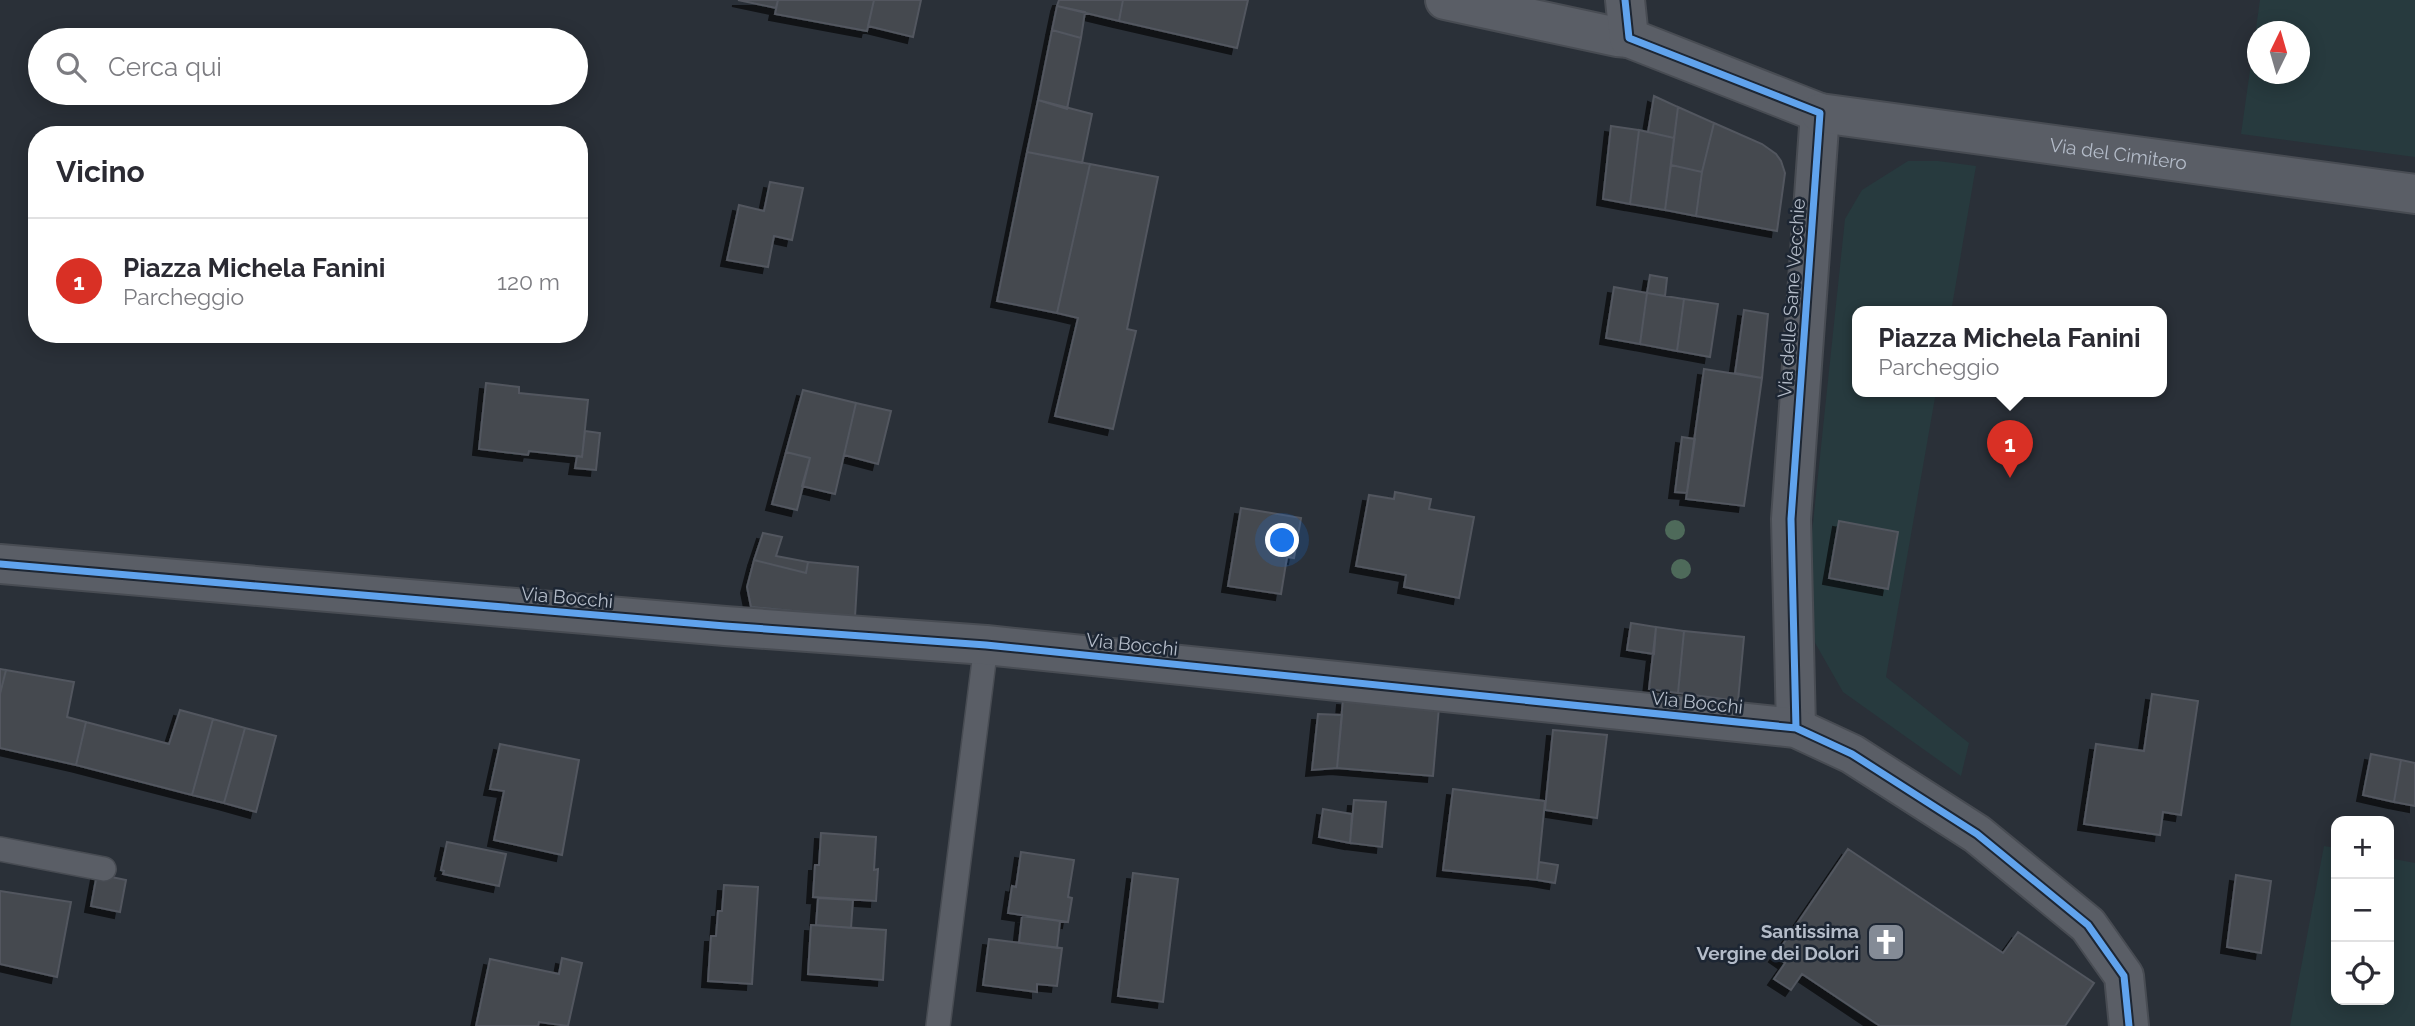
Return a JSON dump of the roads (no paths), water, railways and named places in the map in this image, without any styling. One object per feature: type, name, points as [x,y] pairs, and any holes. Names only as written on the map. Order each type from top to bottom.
[{"type":"street","points":[[1445,0],[1629,38],[1820,113]]},
{"type":"street","points":[[1625,0],[1629,38]]},
{"type":"street","name":"Via del Cimitero","points":[[1820,113],[2415,194]]},
{"type":"street","name":"Via delle Sane Vecchie","points":[[1796,728],[1791,519],[1820,113]]},
{"type":"street","name":"Via Bocchi","points":[[0,564],[725,626],[986,645],[1796,728],[1852,754],[1978,834],[2088,925],[2124,976],[2129,1026]]},
{"type":"lane","points":[[938,1026],[986,645]]},
{"type":"lane","points":[[0,849],[104,869]]},
{"type":"place","name":"Piazza Michela Fanini","points":[[2010,478]]},
{"type":"place","name":"Santissima Vergine dei Dolori","points":[[1886,942]]}]
